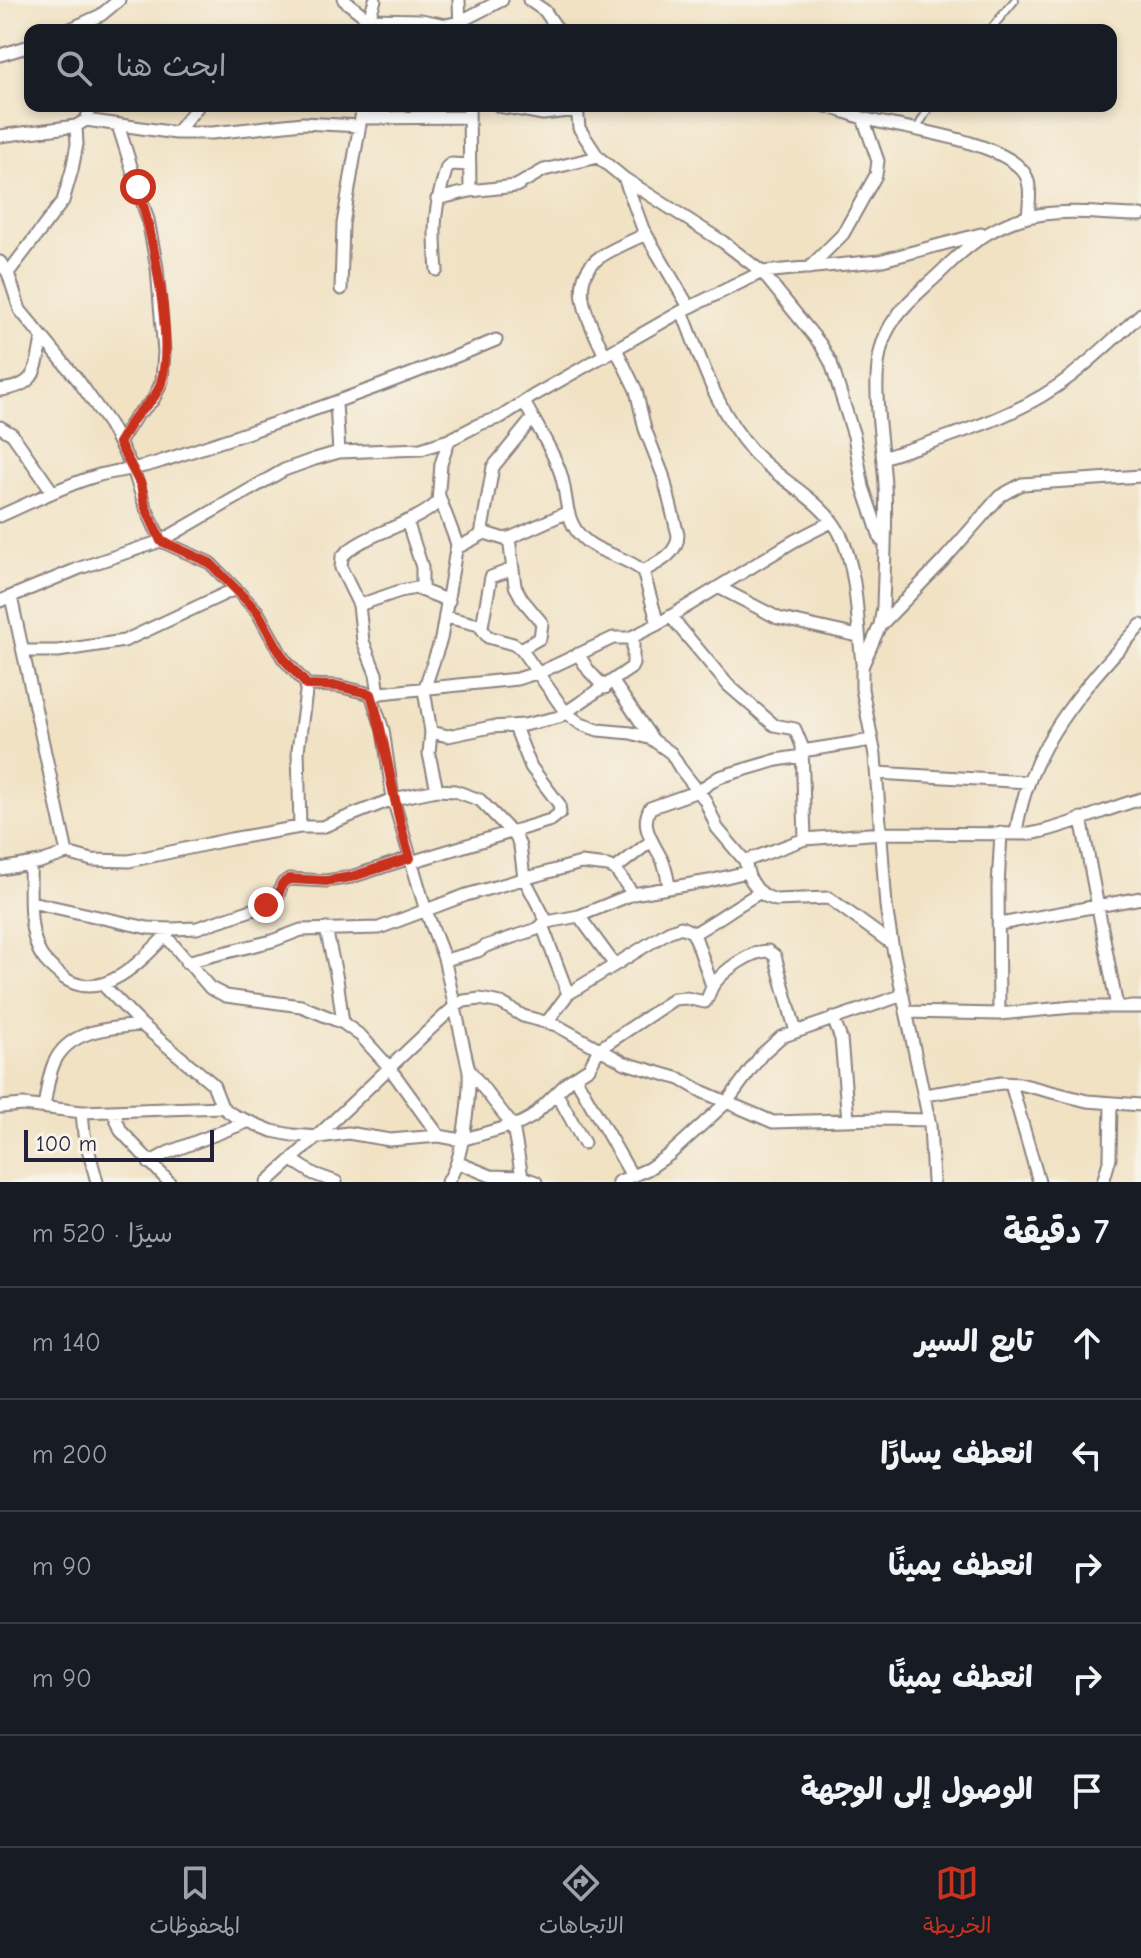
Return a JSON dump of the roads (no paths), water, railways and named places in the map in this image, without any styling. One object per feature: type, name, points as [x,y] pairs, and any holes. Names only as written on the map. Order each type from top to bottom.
[{"type":"street","points":[[86,24],[119,0]]},
{"type":"street","points":[[344,0],[367,24]]},
{"type":"street","points":[[367,24],[375,0]]},
{"type":"street","points":[[459,0],[459,24]]},
{"type":"street","points":[[462,24],[502,0]]},
{"type":"street","points":[[529,0],[545,11],[554,24]]},
{"type":"street","points":[[367,24],[421,20],[441,24]]},
{"type":"street","points":[[0,55],[24,48]]},
{"type":"street","points":[[8,273],[63,201],[81,123],[87,112]]},
{"type":"street","points":[[176,133],[193,112]]},
{"type":"street","points":[[0,136],[81,123],[176,133],[212,133],[362,117],[451,112]]},
{"type":"street","points":[[469,112],[470,191]]},
{"type":"street","points":[[532,112],[554,112]]},
{"type":"street","points":[[578,112],[582,136],[598,157],[625,179],[723,242],[762,272],[821,345],[831,363],[854,436],[863,487],[884,548]]},
{"type":"street","points":[[844,112],[973,143],[1023,170],[1029,184],[1028,217]]},
{"type":"street","points":[[341,289],[343,224],[362,117]]},
{"type":"street","points":[[808,269],[843,234],[876,175],[878,161],[863,118]]},
{"type":"street","points":[[118,125],[148,220],[157,268],[164,352],[162,381],[153,400],[136,416],[119,443]]},
{"type":"street","points":[[437,199],[470,191],[516,186],[550,168],[598,157]]},
{"type":"street","points":[[437,270],[433,228],[437,199],[447,167],[451,164],[470,165]]},
{"type":"street","points":[[625,179],[646,234],[685,309],[726,418],[755,454],[831,522],[840,533],[850,565],[862,689],[877,773],[892,944],[929,1120],[933,1182]]},
{"type":"street","points":[[67,853],[23,651],[6,599],[80,568],[161,541],[284,470],[339,452],[421,449],[449,440],[501,417],[685,309],[762,272],[879,261],[1028,217],[1070,212],[1141,215]]},
{"type":"street","points":[[862,667],[880,625],[884,548],[878,369],[881,346],[888,329],[900,313],[967,246],[989,231]]},
{"type":"street","points":[[605,356],[583,307],[585,276],[600,257],[646,234]]},
{"type":"street","points":[[0,262],[8,273],[20,310],[78,380],[119,443],[141,485],[145,506],[161,541],[210,563],[257,611],[283,658],[307,685],[338,686],[375,694],[517,679],[613,638],[633,636],[658,624],[794,541],[831,522]]},
{"type":"street","points":[[883,458],[983,424],[1016,409],[1069,378],[1141,314]]},
{"type":"street","points":[[0,390],[17,388],[29,382],[36,371],[42,338]]},
{"type":"street","points":[[0,516],[52,491],[98,476],[133,469],[336,403],[496,340]]},
{"type":"street","points":[[616,349],[636,390],[645,429],[672,505],[678,535],[678,543],[671,553],[643,571]]},
{"type":"street","points":[[524,402],[561,472],[568,512],[580,536],[643,571],[658,624]]},
{"type":"street","points":[[336,403],[339,452]]},
{"type":"street","points":[[481,535],[493,467],[533,418]]},
{"type":"street","points":[[0,427],[12,434],[52,491]]},
{"type":"street","points":[[447,1182],[459,1163],[470,1086],[469,1071],[445,960],[426,911],[393,799],[375,694],[376,674],[363,641],[359,605],[341,568],[342,557],[356,546],[434,506],[439,496],[441,464],[449,440]]},
{"type":"street","points":[[880,625],[942,562],[1000,496],[1022,484],[1141,476]]},
{"type":"street","points":[[437,790],[429,754],[431,732],[424,690],[446,617],[457,548],[439,496]]},
{"type":"street","points":[[457,548],[485,533],[509,538],[568,512]]},
{"type":"street","points":[[407,521],[422,567],[422,589]]},
{"type":"street","points":[[509,538],[518,592],[542,623],[540,638],[521,649]]},
{"type":"street","points":[[513,569],[491,577],[482,626],[488,637],[521,649],[566,713],[581,724],[653,740]]},
{"type":"street","points":[[720,588],[778,618],[858,636]]},
{"type":"street","points":[[23,651],[58,651],[124,641],[235,589]]},
{"type":"street","points":[[359,605],[400,591],[422,589],[449,601]]},
{"type":"street","points":[[446,617],[482,626]]},
{"type":"street","points":[[671,617],[728,685],[774,725],[795,729],[802,754],[805,839]]},
{"type":"street","points":[[1139,627],[1141,645]]},
{"type":"street","points":[[1016,833],[1020,804],[1028,782],[1055,727],[1105,662],[1139,627]]},
{"type":"street","points":[[431,732],[448,736],[491,727],[515,727],[566,713],[609,685],[633,664],[633,636]]},
{"type":"street","points":[[578,654],[589,671],[609,685],[653,740],[671,753],[710,808],[717,828],[761,892],[776,900],[829,898],[892,944]]},
{"type":"street","points":[[300,827],[298,750],[307,685]]},
{"type":"street","points":[[31,902],[168,932],[197,928],[276,902],[282,884],[289,879],[326,881],[351,877],[551,820],[560,813],[559,804],[531,767],[515,727]]},
{"type":"street","points":[[669,887],[663,862],[650,842],[647,819],[650,808],[698,791],[719,777],[777,760],[872,740]]},
{"type":"street","points":[[877,773],[1028,782]]},
{"type":"street","points":[[0,869],[67,853],[92,860],[129,861],[300,827],[322,827],[393,799],[437,790],[470,794],[510,830],[520,846],[524,878],[568,994]]},
{"type":"street","points":[[445,960],[478,951],[544,924],[579,916],[633,894],[746,867],[805,839],[882,833],[1047,831],[1141,799]]},
{"type":"street","points":[[1081,818],[1117,1007]]},
{"type":"street","points":[[999,1014],[998,886],[1001,833]]},
{"type":"street","points":[[615,869],[650,842]]},
{"type":"street","points":[[186,962],[272,941],[301,930],[379,928],[466,895],[581,863],[615,869],[633,894]]},
{"type":"street","points":[[30,864],[32,924],[39,952],[57,973],[77,986],[103,985],[135,964],[168,932]]},
{"type":"street","points":[[693,934],[761,892]]},
{"type":"street","points":[[1000,924],[1141,898]]},
{"type":"street","points":[[579,916],[615,965]]},
{"type":"street","points":[[0,1107],[44,1106],[82,1112],[222,1107],[247,1122],[272,1131],[319,1137],[348,1133],[390,1140],[439,1136],[461,1140],[513,1126],[532,1117],[589,1068],[599,1049],[674,999],[705,1002],[712,986],[693,934],[681,927],[668,932],[568,994],[547,1022]]},
{"type":"street","points":[[326,929],[343,1023]]},
{"type":"street","points":[[168,932],[186,962],[210,988],[226,996],[301,1006],[343,1023],[361,1036],[389,1067],[439,1136]]},
{"type":"street","points":[[712,986],[750,955],[765,950],[771,952],[775,956],[796,1032]]},
{"type":"street","points":[[103,985],[142,1025],[213,1084],[222,1107]]},
{"type":"street","points":[[618,1182],[648,1169],[670,1154],[727,1102],[768,1048],[781,1037],[903,995]]},
{"type":"street","points":[[267,1182],[319,1137],[454,1007],[464,1001],[480,999],[501,1003],[523,1016],[547,1022],[640,1069],[680,1079],[773,1122],[929,1120]]},
{"type":"street","points":[[906,1012],[999,1014],[1073,1007],[1141,1007]]},
{"type":"street","points":[[833,1018],[841,1039],[848,1120]]},
{"type":"street","points":[[44,1106],[53,1065],[61,1050],[77,1038],[100,1029],[142,1025]]},
{"type":"street","points":[[469,1071],[513,1126],[522,1177]]},
{"type":"street","points":[[575,1077],[632,1176]]},
{"type":"street","points":[[924,1095],[1011,1084],[1087,1101],[1141,1105]]},
{"type":"street","points":[[1011,1084],[1039,1182]]},
{"type":"street","points":[[557,1094],[584,1143]]},
{"type":"street","points":[[1103,1182],[1110,1158],[1111,1103]]},
{"type":"street","points":[[113,1111],[121,1131],[169,1182]]},
{"type":"street","points":[[82,1112],[84,1134],[97,1182]]},
{"type":"street","points":[[149,1163],[247,1122]]},
{"type":"street","points":[[292,1160],[314,1174],[336,1182]]},
{"type":"street","points":[[459,1163],[491,1176],[522,1177],[536,1182]]},
{"type":"lane","points":[[995,24],[1015,0]]},
{"type":"lane","points":[[916,130],[926,112]]}]
